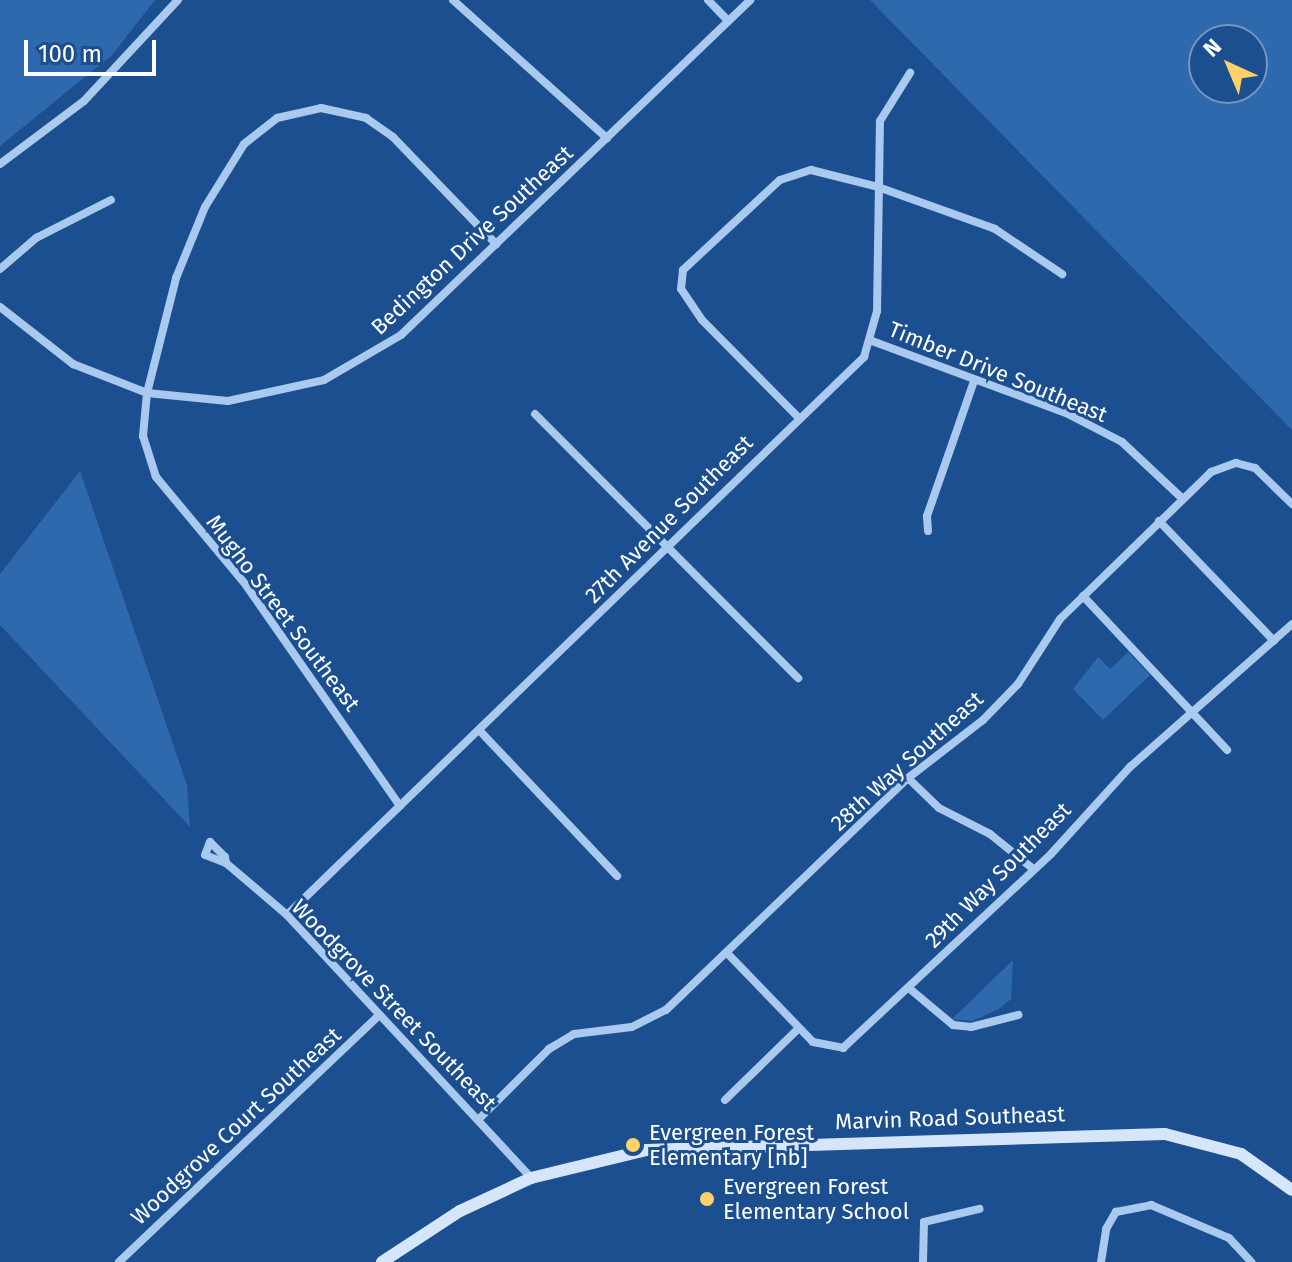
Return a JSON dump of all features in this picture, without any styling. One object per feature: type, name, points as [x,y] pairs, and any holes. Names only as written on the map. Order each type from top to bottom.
[{"type":"street","points":[[0,164],[84,101],[178,0]]},
{"type":"street","points":[[453,0],[607,138]]},
{"type":"street","points":[[708,0],[728,21]]},
{"type":"street","name":"Bedington Drive Southeast","points":[[0,307],[73,364],[147,393],[252,399],[336,375],[401,335],[750,0]]},
{"type":"street","points":[[872,341],[880,121],[910,73]]},
{"type":"street","name":"Mugho Street Southeast","points":[[400,806],[246,585],[156,477],[143,436],[147,393],[176,278],[205,207],[244,144],[277,118],[321,108],[366,118],[393,137],[496,244]]},
{"type":"street","points":[[797,416],[686,301],[683,270],[794,174],[811,170],[878,187],[995,229],[1062,274]]},
{"type":"street","points":[[0,269],[36,238],[111,200]]},
{"type":"street","name":"Timber Drive Southeast","points":[[872,341],[1068,414],[1122,442],[1183,499]]},
{"type":"street","name":"27th Avenue Southeast","points":[[287,915],[668,548],[797,416],[816,409],[872,341]]},
{"type":"street","points":[[928,531],[927,516],[974,381]]},
{"type":"street","points":[[535,414],[798,678]]},
{"type":"street","name":"28th Way Southeast","points":[[480,1118],[549,1049],[574,1034],[651,1020],[728,954],[908,778],[1018,684],[1060,619],[1211,472],[1236,463],[1258,470],[1292,504]]},
{"type":"street","points":[[1159,521],[1274,641]]},
{"type":"street","points":[[1083,596],[1227,750]]},
{"type":"street","name":"29th Way Southeast","points":[[728,954],[813,1042],[843,1048],[910,989],[1130,767],[1195,715],[1292,624]]},
{"type":"street","points":[[479,730],[617,876]]},
{"type":"street","points":[[908,778],[939,808],[990,834],[1032,868]]},
{"type":"street","name":"Woodgrove Street Southeast","points":[[226,863],[287,915],[378,1016],[480,1118],[531,1178]]},
{"type":"street","points":[[910,989],[953,1025],[971,1027],[1018,1015]]},
{"type":"street","name":"Woodgrove Court Southeast","points":[[119,1262],[378,1016]]},
{"type":"street","points":[[725,1100],[798,1029]]},
{"type":"street","name":"Marvin Road Southeast","points":[[382,1262],[460,1211],[531,1178],[646,1150],[1145,1133],[1223,1146],[1292,1190]]},
{"type":"street","points":[[1101,1262],[1106,1229],[1116,1212],[1151,1205],[1229,1238],[1251,1262]]},
{"type":"street","points":[[923,1262],[924,1222],[979,1209]]},
{"type":"shaded area","points":[[0,0],[155,0],[112,55],[0,146]]},
{"type":"shaded area","points":[[870,0],[1292,0],[1292,430]]},
{"type":"shaded area","points":[[80,471],[187,785],[190,827],[0,625],[0,574]]},
{"type":"shaded area","points":[[1128,652],[1150,675],[1103,720],[1073,689],[1098,657],[1110,669]]},
{"type":"shaded area","points":[[1013,960],[1011,999],[999,1009],[972,1021],[952,1019]]},
{"type":"place","name":"Evergreen Forest Elementary [nb]","points":[[633,1145]]},
{"type":"place","name":"Evergreen Forest Elementary School","points":[[707,1199]]}]
